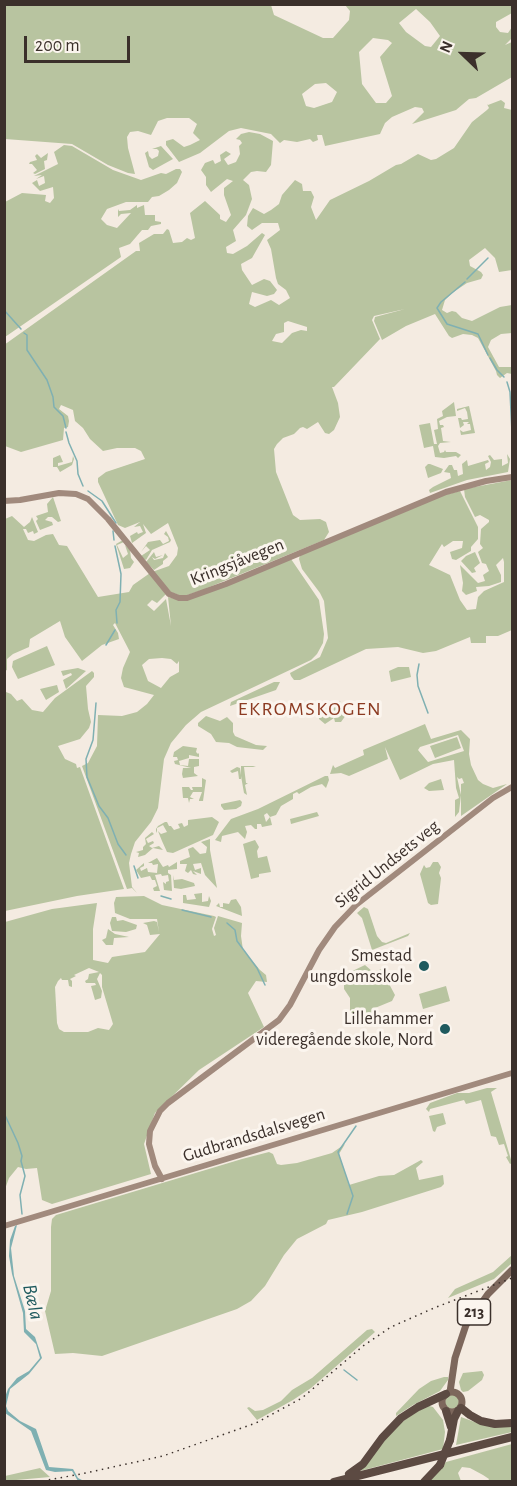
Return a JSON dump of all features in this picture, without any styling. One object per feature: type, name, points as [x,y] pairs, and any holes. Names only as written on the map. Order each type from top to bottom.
[{"type":"highway","points":[[324,1482],[356,1471],[387,1431],[402,1418],[418,1407],[451,1393]]},
{"type":"highway","points":[[424,1482],[440,1465],[460,1409],[481,1421],[513,1423]]},
{"type":"highway","points":[[446,1410],[451,1435]]},
{"type":"highway","points":[[334,1482],[513,1437]]},
{"type":"highway","points":[[362,1482],[372,1476],[425,1462],[442,1454]]},
{"type":"main road","name":"213","points":[[446,1410],[442,1401],[451,1393],[463,1340],[475,1316],[513,1272]]},
{"type":"main road","name":"213","points":[[451,1393],[462,1400],[460,1409]]},
{"type":"main road","points":[[446,1410],[451,1413],[460,1409]]},
{"type":"street","name":"Kringsjåvegen","points":[[4,501],[59,493],[76,494],[88,499],[103,513],[169,594],[187,598],[226,584],[446,492],[486,481],[513,477]]},
{"type":"street","name":"Sigrid Undsets veg","points":[[155,1181],[149,1136],[153,1121],[160,1111],[279,1020],[290,1005],[319,950],[335,927],[356,905],[493,798],[513,787]]},
{"type":"street","name":"Gudbrandsdalsvegen","points":[[4,1226],[513,1073]]},
{"type":"street","name":"Sigrid Undsets veg","points":[[154,1166],[162,1179]]},
{"type":"green space","points":[[4,5],[271,5],[274,15],[323,38],[333,38],[349,20],[350,11],[345,5],[512,5],[512,13],[496,22],[496,27],[500,32],[508,33],[512,27],[512,38],[505,45],[512,42],[512,77],[476,98],[469,99],[456,110],[412,124],[424,112],[422,108],[415,107],[392,117],[385,123],[380,134],[325,146],[322,135],[317,135],[318,140],[313,142],[310,139],[297,142],[284,140],[280,143],[271,134],[241,128],[229,131],[200,153],[179,162],[166,145],[166,141],[173,139],[184,147],[200,140],[193,133],[197,124],[189,118],[167,118],[158,121],[151,135],[138,131],[130,132],[127,137],[135,174],[108,165],[72,144],[5,139]],"holes":[[[416,9],[430,22],[440,36],[431,47],[425,46],[406,32],[399,23]],[[373,38],[388,40],[392,43],[380,57],[392,96],[386,103],[376,103],[362,84],[359,52]],[[326,83],[337,92],[332,102],[314,108],[306,106],[302,94],[315,84]]]},
{"type":"green space","points":[[501,100],[505,103],[504,108],[512,110],[512,270],[499,272],[495,258],[485,248],[469,260],[470,266],[483,275],[481,279],[467,283],[452,293],[445,300],[442,310],[447,313],[456,312],[462,318],[472,321],[500,307],[512,305],[512,333],[501,334],[491,340],[488,347],[499,367],[512,367],[512,374],[507,373],[500,378],[478,338],[463,334],[452,338],[435,314],[406,326],[382,340],[374,321],[375,317],[405,309],[374,316],[372,320],[380,339],[332,387],[340,417],[334,430],[329,434],[325,433],[318,422],[307,429],[300,428],[294,434],[283,438],[274,449],[276,472],[293,515],[300,520],[320,519],[326,522],[329,532],[324,540],[190,595],[181,596],[171,592],[152,572],[169,566],[177,555],[178,548],[168,523],[151,534],[143,524],[146,533],[132,543],[130,536],[143,532],[140,526],[134,527],[140,522],[125,528],[118,525],[98,482],[98,478],[106,472],[145,459],[141,451],[135,448],[117,448],[103,451],[75,421],[73,410],[61,405],[59,409],[68,416],[69,421],[68,427],[64,428],[63,440],[21,452],[5,446],[4,345],[136,251],[140,251],[139,243],[154,234],[163,234],[167,229],[173,243],[195,238],[190,213],[205,201],[220,215],[220,219],[226,222],[231,215],[224,188],[233,181],[227,179],[211,192],[201,170],[205,163],[213,160],[215,164],[221,161],[220,155],[226,151],[231,154],[224,159],[228,165],[236,162],[240,154],[239,146],[242,143],[236,139],[241,134],[249,132],[260,134],[273,141],[271,165],[266,172],[251,172],[243,180],[249,185],[252,199],[246,215],[233,230],[236,241],[226,247],[227,253],[233,254],[262,233],[265,235],[252,258],[241,264],[242,270],[252,285],[264,279],[270,281],[277,290],[274,294],[267,296],[252,292],[249,304],[255,307],[271,300],[279,305],[290,298],[286,290],[278,284],[267,240],[280,230],[278,223],[262,223],[252,230],[247,226],[248,216],[253,208],[264,214],[271,210],[279,204],[282,195],[295,180],[302,184],[303,191],[311,191],[314,197],[311,207],[316,220],[330,200],[396,165],[418,154],[431,160],[436,159],[454,148],[472,122],[489,108],[488,105]],"holes":[[[288,321],[307,327],[307,331],[292,333],[282,343],[272,341],[276,334],[284,332],[284,323]]]},
{"type":"green space","points":[[64,145],[72,146],[113,170],[141,180],[176,169],[182,172],[177,183],[159,196],[152,197],[148,202],[126,202],[107,209],[101,219],[107,225],[117,228],[131,213],[121,214],[118,217],[118,209],[119,211],[130,210],[137,205],[137,208],[144,205],[145,215],[155,215],[155,221],[161,224],[151,226],[148,230],[142,230],[130,244],[119,248],[121,257],[5,337],[5,202],[22,193],[46,195],[45,201],[50,203],[54,198],[53,187],[40,191],[32,183],[37,180],[39,186],[45,183],[44,176],[36,179],[42,175],[34,176],[58,164],[54,152]]},
{"type":"green space","points":[[161,146],[173,159],[153,170],[149,167],[145,153],[148,151],[152,159],[158,156],[159,151],[152,149]]},
{"type":"green space","points":[[48,153],[47,160],[44,161],[45,169],[33,173],[37,170],[29,164],[30,162],[37,160],[35,156],[37,154],[41,158]]},
{"type":"green space","points":[[454,402],[456,416],[439,421],[444,427],[441,428],[443,441],[451,442],[440,443],[438,446],[440,453],[445,450],[461,455],[458,458],[456,456],[435,457],[433,446],[424,448],[419,425],[430,423],[434,444],[437,444],[434,430],[438,429],[437,419],[443,416],[442,411]]},
{"type":"green space","points":[[469,406],[475,433],[461,435],[460,430],[463,432],[471,430],[470,424],[467,424],[469,422],[463,422],[464,425],[460,428],[458,418],[468,419],[467,412],[465,408],[457,411],[457,409]]},
{"type":"green space","points":[[507,454],[510,459],[508,472],[467,480],[430,493],[429,490],[433,487],[451,478],[450,473],[444,472],[449,465],[457,470],[458,476],[463,474],[462,464],[467,460],[468,466],[488,460],[489,462],[485,464],[486,470],[490,467],[491,462],[488,456],[490,455],[494,460],[502,459],[502,466],[508,463]]},
{"type":"green space","points":[[60,455],[63,462],[58,463],[58,466],[72,462],[73,456],[74,459],[72,465],[60,472],[57,467],[53,467],[53,458]]},
{"type":"green space","points":[[428,464],[443,469],[441,473],[428,478],[425,467]]},
{"type":"green space","points":[[512,480],[512,630],[498,636],[486,636],[486,643],[471,643],[470,637],[436,651],[423,653],[398,647],[366,649],[300,680],[294,680],[290,673],[320,657],[328,638],[324,601],[302,569],[300,555],[441,496],[460,491],[478,527],[478,539],[471,547],[471,551],[456,560],[452,559],[450,552],[462,548],[463,541],[453,541],[444,547],[442,544],[429,565],[450,575],[460,600],[467,610],[476,609],[478,597],[484,591],[504,582],[504,562],[503,558],[496,565],[501,575],[501,582],[476,587],[477,591],[466,595],[462,591],[460,565],[478,583],[485,581],[483,575],[489,571],[486,564],[482,563],[478,552],[483,548],[480,544],[481,529],[489,520],[480,515],[475,517],[465,497],[464,489]]},
{"type":"green space","points":[[53,497],[61,521],[58,522],[48,517],[45,520],[52,522],[53,525],[40,530],[36,516],[48,512],[47,504]]},
{"type":"green space","points":[[12,516],[24,527],[32,517],[38,532],[28,533],[26,529],[23,529],[28,540],[34,541],[53,534],[59,545],[67,546],[98,597],[129,592],[133,585],[150,573],[166,594],[157,603],[152,600],[147,605],[154,611],[166,599],[171,626],[168,597],[176,599],[291,559],[319,600],[324,634],[323,643],[311,660],[201,712],[171,743],[164,759],[158,808],[151,822],[135,842],[131,854],[129,863],[132,887],[137,893],[132,888],[127,889],[82,766],[88,763],[97,746],[98,715],[122,716],[137,712],[154,695],[124,687],[121,678],[130,652],[115,623],[113,625],[119,639],[102,645],[82,661],[65,637],[60,621],[30,639],[29,647],[7,659],[7,670],[5,671],[5,519]],"holes":[[[149,659],[171,659],[177,664],[179,661],[179,672],[170,677],[161,688],[148,681],[142,665]]]},
{"type":"green space","points":[[166,531],[170,542],[152,550],[146,560],[144,559],[141,556],[150,550],[146,546],[141,552],[148,542],[160,540],[163,544],[169,541],[164,534]]},
{"type":"green space","points":[[123,540],[124,542],[117,545],[123,558],[128,554],[125,545],[130,550],[134,562],[130,568],[124,569],[116,544]]},
{"type":"green space","points":[[154,552],[156,557],[163,555],[155,559],[152,557],[154,560],[163,558],[165,553],[168,557],[154,570],[146,562]]},
{"type":"green space","points":[[475,552],[480,563],[474,568],[476,572],[472,573],[461,561]]},
{"type":"green space","points":[[47,646],[55,665],[18,679],[12,667],[13,661]]},
{"type":"green space","points":[[398,667],[409,667],[411,677],[391,682],[389,671]]},
{"type":"green space","points":[[78,668],[86,671],[66,689],[63,680],[72,675],[71,673],[63,676],[61,671]]},
{"type":"green space","points":[[92,671],[94,677],[86,686],[91,722],[89,728],[80,739],[58,746],[65,759],[76,764],[77,768],[80,767],[124,889],[5,911],[5,688],[6,692],[17,701],[22,699],[32,710],[43,712],[55,698]]},
{"type":"green space","points":[[274,682],[280,682],[276,690],[230,706],[231,702]]},
{"type":"green space","points":[[57,685],[59,692],[46,700],[40,689]]},
{"type":"green space","points":[[340,701],[346,715],[341,722],[335,722],[334,718],[325,724],[319,719],[319,711],[328,707],[328,704]]},
{"type":"green space","points":[[206,716],[220,721],[227,717],[233,723],[235,736],[256,745],[267,746],[263,750],[216,742],[211,734],[198,726],[198,723]]},
{"type":"green space","points":[[425,724],[431,739],[461,730],[470,739],[471,765],[478,780],[493,788],[507,784],[461,816],[461,795],[459,812],[455,817],[455,800],[459,798],[454,760],[433,764],[400,780],[385,747],[388,759],[349,776],[341,773],[330,774],[333,765],[335,768],[364,755],[363,750]],"holes":[[[458,735],[464,751],[428,762],[418,750],[420,747]],[[457,777],[462,778],[464,783],[461,784],[461,795]]]},
{"type":"green space","points":[[457,737],[461,748],[435,758],[430,746]]},
{"type":"green space","points":[[183,746],[197,748],[196,752],[199,753],[199,757],[189,755],[189,758],[179,761],[180,765],[188,766],[189,759],[199,759],[199,766],[194,767],[194,773],[198,776],[183,778],[183,768],[191,768],[175,764],[174,761],[178,760],[177,757],[173,757],[174,752]]},
{"type":"green space","points":[[241,766],[256,767],[244,767],[246,783],[248,783],[245,785],[247,795],[244,793],[238,771],[232,773],[230,771],[237,767],[240,768],[241,775]]},
{"type":"green space","points":[[328,776],[326,788],[322,784],[299,794],[297,792],[293,794],[293,799],[281,806],[276,815],[270,817],[272,825],[262,827],[261,824],[257,824],[257,829],[251,825],[245,826],[247,832],[245,839],[238,832],[222,836],[221,842],[215,840],[231,819],[258,809]],"holes":[[[267,813],[270,817],[266,822],[264,815]]]},
{"type":"green space","points":[[202,778],[206,780],[203,801],[199,801],[202,792],[193,792],[190,797],[194,799],[190,799],[189,803],[188,798],[183,798],[182,787],[189,787],[193,790],[192,787],[202,787]]},
{"type":"green space","points":[[441,779],[444,790],[429,791],[424,788],[429,783]]},
{"type":"green space","points":[[240,800],[241,806],[236,809],[224,810],[221,806],[221,804]]},
{"type":"green space","points":[[317,812],[319,816],[291,824],[290,819]]},
{"type":"green space","points":[[212,817],[219,822],[213,835],[173,853],[167,852],[158,831],[161,834],[167,832],[163,825],[157,828],[157,833],[156,831],[156,829],[158,826],[165,822],[174,830],[180,828],[178,824],[182,823],[184,827],[188,825],[188,820]]},
{"type":"green space","points":[[152,832],[154,834],[146,839],[148,843],[153,841],[154,843],[149,846],[152,848],[159,846],[163,850],[153,848],[145,855],[138,857],[139,853],[136,852],[143,850],[146,844],[145,838]]},
{"type":"green space","points":[[210,839],[217,888],[205,875],[201,863],[193,864],[195,870],[201,868],[201,874],[193,871],[197,875],[191,870],[188,873],[185,871],[187,864],[180,864],[180,861],[190,857],[188,849],[193,847],[200,854],[206,853],[207,847],[201,842]]},
{"type":"green space","points":[[255,840],[259,847],[258,858],[267,856],[271,872],[259,874],[259,877],[251,879],[243,844]]},
{"type":"green space","points":[[157,858],[163,867],[168,865],[169,867],[177,862],[177,869],[168,870],[171,875],[172,891],[164,890],[163,882],[166,884],[169,881],[168,875],[155,875],[160,891],[154,891],[153,888],[157,886],[155,880],[152,880],[150,876],[141,878],[136,870],[144,863],[144,866],[140,868],[141,871],[147,868],[148,872],[157,873],[158,864],[148,863]]},
{"type":"green space","points":[[397,860],[399,864],[378,880],[374,873],[377,874]]},
{"type":"green space","points":[[433,862],[438,862],[441,867],[439,873],[441,878],[438,904],[431,905],[428,903],[420,874],[424,865],[426,868],[430,867]]},
{"type":"green space","points":[[173,875],[174,880],[182,879],[194,883],[195,886],[174,888]]},
{"type":"green space","points":[[202,893],[202,902],[208,901],[209,896],[211,901],[209,907],[183,903],[183,895],[186,895],[187,900],[196,899],[194,894]]},
{"type":"green space","points":[[144,896],[162,905],[214,916],[216,917],[212,929],[214,936],[218,916],[242,923],[243,950],[266,975],[267,982],[256,981],[248,993],[264,1027],[199,1070],[155,1113],[144,1144],[151,1174],[52,1204],[42,1200],[37,1168],[18,1167],[9,1178],[5,1189],[5,922],[52,909],[97,903],[93,929],[93,960],[108,963],[112,957],[145,952],[160,934],[150,935],[147,925],[143,923],[157,922],[159,932],[157,919],[130,919],[115,913],[116,897]],"holes":[[[89,968],[99,972],[89,974],[85,981],[95,983],[96,985],[91,986],[95,1000],[101,998],[102,991],[97,979],[100,973],[102,975],[102,987],[113,1024],[109,1030],[98,1028],[88,1032],[64,1032],[59,1029],[55,987],[58,981],[61,978],[68,980],[69,986],[72,987],[70,979],[76,976],[74,975]]]},
{"type":"green space","points":[[236,899],[241,907],[242,916],[216,906],[219,903],[220,907],[223,907],[223,903],[229,904],[231,900]]},
{"type":"green space","points":[[364,907],[368,909],[377,936],[382,942],[386,943],[410,933],[408,936],[372,950],[362,918],[357,913]]},
{"type":"green space","points":[[112,917],[116,917],[117,921],[123,920],[137,925],[136,929],[126,932],[112,931],[110,923]]},
{"type":"green space","points":[[108,929],[115,934],[129,937],[114,938],[113,945],[106,945],[102,940],[106,938]]},
{"type":"green space","points":[[365,965],[373,972],[385,968],[388,982],[395,995],[392,1001],[375,1008],[371,1014],[356,1018],[350,1011],[350,998],[344,989],[344,975]]},
{"type":"green space","points":[[446,986],[450,1001],[423,1009],[419,994]]},
{"type":"green space","points":[[497,1088],[491,1092],[512,1163],[510,1164],[506,1157],[508,1156],[504,1144],[499,1145],[496,1137],[491,1136],[481,1100],[466,1104],[464,1100],[430,1109],[429,1112],[426,1109],[430,1103],[457,1093],[469,1093]]},
{"type":"green space","points":[[443,1113],[446,1124],[437,1127],[435,1132],[429,1116]]},
{"type":"green space","points":[[345,1144],[339,1154],[349,1185],[379,1176],[394,1175],[421,1160],[423,1162],[416,1168],[419,1180],[443,1175],[444,1184],[441,1187],[362,1212],[328,1220],[326,1224],[297,1239],[265,1286],[251,1301],[237,1309],[102,1356],[55,1354],[45,1311],[51,1291],[51,1227],[52,1219],[56,1215],[269,1152],[273,1154],[277,1164],[281,1165],[332,1153]]},
{"type":"green space","points":[[512,1255],[512,1263],[494,1279],[448,1298],[455,1289],[493,1272]]},
{"type":"green space","points":[[372,1329],[375,1332],[311,1388],[293,1400],[257,1420],[247,1408],[255,1411],[263,1410],[281,1401],[292,1390],[312,1378],[367,1330]]},
{"type":"green space","points":[[482,1371],[484,1375],[482,1380],[468,1391],[461,1390],[459,1382],[463,1373]]},
{"type":"green space","points":[[448,1377],[448,1380],[440,1391],[396,1416],[396,1413],[419,1389],[431,1381]]},
{"type":"green space","points":[[452,1395],[457,1397],[459,1402],[457,1407],[452,1409],[447,1407],[445,1402],[447,1397]]},
{"type":"green space","points":[[426,1405],[433,1407],[443,1420],[445,1432],[443,1449],[360,1471],[395,1427]]},
{"type":"green space","points":[[461,1417],[483,1425],[512,1427],[512,1432],[456,1445]]},
{"type":"green space","points":[[512,1444],[512,1481],[488,1481],[489,1479],[470,1468],[462,1467],[458,1473],[461,1481],[428,1482],[446,1462]]},
{"type":"green space","points":[[40,1468],[50,1477],[5,1481],[5,1476]]},
{"type":"water","points":[[17,1225],[11,1248],[14,1276],[25,1311],[26,1329],[35,1337],[42,1358],[29,1374],[10,1389],[6,1406],[8,1411],[20,1421],[36,1429],[49,1467],[73,1469],[78,1478],[84,1481],[78,1481],[72,1471],[46,1470],[31,1431],[5,1413],[5,1397],[8,1389],[40,1358],[36,1344],[24,1332],[23,1313],[12,1274],[9,1256],[10,1240]]},
{"type":"waterway","points":[[467,279],[488,258]]},
{"type":"waterway","points":[[465,282],[437,308],[447,324],[478,334],[488,355]]},
{"type":"waterway","points":[[4,310],[21,329]]},
{"type":"waterway","points":[[24,333],[27,335],[27,350],[47,380],[54,407],[63,416],[66,428]]},
{"type":"waterway","points":[[490,358],[504,377]]},
{"type":"waterway","points":[[507,382],[510,392],[512,432]]},
{"type":"waterway","points":[[66,432],[83,486]]},
{"type":"waterway","points":[[88,491],[102,501],[116,523]]},
{"type":"waterway","points":[[113,531],[114,540]]},
{"type":"waterway","points":[[115,546],[121,574],[120,602],[116,610],[117,623]]},
{"type":"waterway","points":[[106,645],[115,630]]},
{"type":"waterway","points":[[419,664],[418,686],[428,713]]},
{"type":"waterway","points":[[96,703],[93,740],[86,759],[87,777],[99,806],[108,818],[118,844],[126,855]]},
{"type":"waterway","points":[[134,866],[138,878]]},
{"type":"waterway","points":[[161,896],[171,899]]},
{"type":"waterway","points":[[182,910],[211,917]]},
{"type":"waterway","points":[[227,923],[235,930],[237,941],[257,968],[265,985]]},
{"type":"waterway","name":"Bæla","points":[[4,1113],[22,1156],[25,1176],[20,1195],[22,1214]]},
{"type":"waterway","points":[[347,1214],[353,1196],[338,1152],[356,1126]]},
{"type":"waterway","points":[[344,1370],[357,1380]]},
{"type":"railway","points":[[37,1482],[163,1456],[256,1423],[302,1398],[363,1346],[391,1327],[512,1278]]},
{"type":"place","name":"Smestad ungdomsskole","points":[[424,966]]},
{"type":"place","name":"Lillehammer videregående skole, Nord","points":[[445,1029]]},
{"type":"district","name":"EKROMSKOGEN","points":[[310,709]]}]
